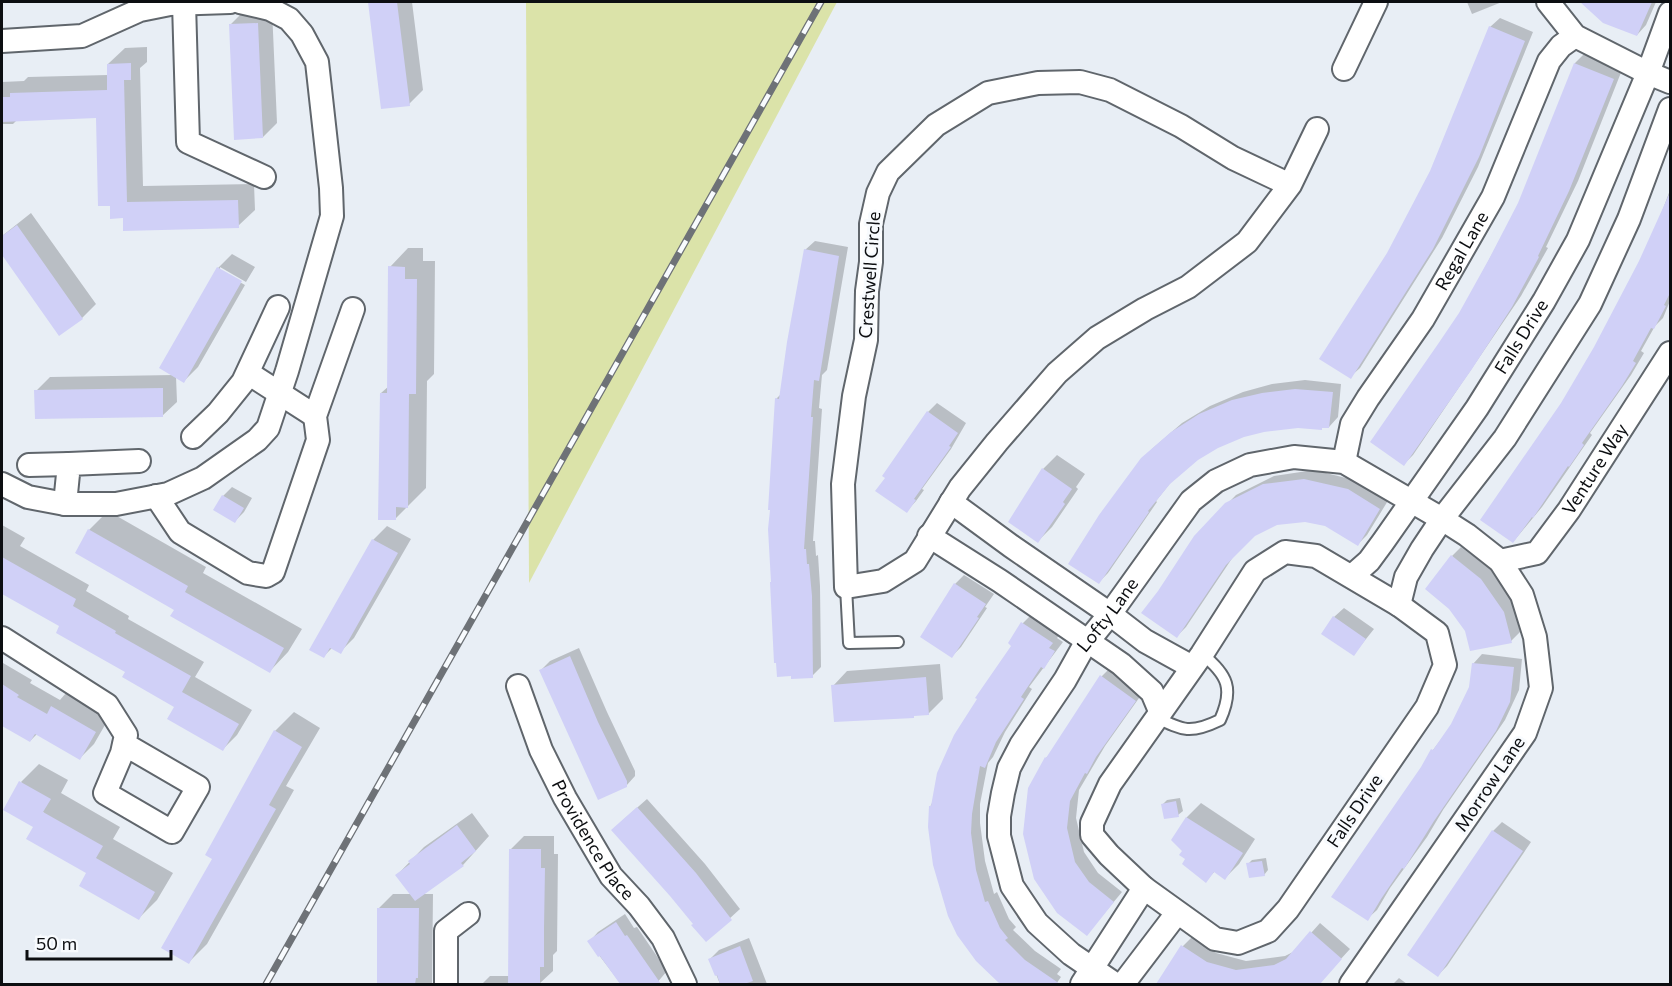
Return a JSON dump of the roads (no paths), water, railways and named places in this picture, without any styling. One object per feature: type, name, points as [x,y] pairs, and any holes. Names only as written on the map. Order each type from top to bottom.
[{"type":"street","points":[[194,2],[188,142],[264,177]]},
{"type":"street","points":[[2,41],[82,36],[140,10],[170,4],[230,2]]},
{"type":"street","points":[[2,484],[28,497],[65,504],[116,504],[168,494],[203,478],[257,440],[268,428],[332,216],[316,62],[302,34],[289,19],[285,8],[270,9],[240,2]]},
{"type":"street","points":[[1548,2],[1575,36],[1648,73],[1671,82]]},
{"type":"street","points":[[1344,69],[1367,4]]},
{"type":"street","name":"Falls Drive","points":[[1352,576],[1369,561],[1477,408],[1556,281],[1578,240],[1671,13]]},
{"type":"street","name":"Regal Lane","points":[[1344,462],[1353,424],[1368,398],[1423,319],[1493,197],[1549,61],[1561,46],[1575,36]]},
{"type":"street","name":"Crestwell Circle","points":[[846,587],[843,484],[848,436],[866,340],[871,224],[878,192],[888,172],[936,125],[988,93],[1038,83],[1080,82],[1110,90],[1181,126],[1233,158],[1290,185]]},
{"type":"street","points":[[1400,605],[1406,577],[1442,519],[1505,438],[1590,304],[1629,219],[1671,109]]},
{"type":"street","points":[[846,587],[883,581],[915,561],[951,502],[997,442],[1057,373],[1097,338],[1145,309],[1188,287],[1247,242],[1290,185],[1317,129]]},
{"type":"street","points":[[193,437],[218,413],[243,382],[278,306]]},
{"type":"street","points":[[156,496],[180,532],[248,573],[266,576],[273,572],[318,440],[315,416],[353,309]]},
{"type":"street","name":"Venture Way","points":[[1500,561],[1537,553],[1569,510],[1671,353]]},
{"type":"street","points":[[248,373],[315,416]]},
{"type":"street","name":"Lofty Lane","points":[[1115,984],[1088,976],[1071,954],[1037,923],[1011,886],[999,836],[999,816],[1009,768],[1021,745],[1065,681],[1088,640],[1110,614],[1191,501],[1216,481],[1250,465],[1294,457],[1344,462],[1442,519]]},
{"type":"street","points":[[29,465],[139,461]]},
{"type":"street","points":[[65,504],[69,464]]},
{"type":"street","points":[[951,502],[1145,641],[1197,661]]},
{"type":"street","name":"Morrow Lane","points":[[1351,984],[1525,733],[1541,688],[1535,637],[1522,595],[1500,561],[1442,519]]},
{"type":"street","points":[[929,536],[1121,664],[1152,692],[1158,714]]},
{"type":"street","name":"Falls Drive","points":[[1285,552],[1316,556],[1400,605],[1437,633],[1444,665],[1427,707],[1288,909],[1268,932],[1238,943],[1215,939],[1144,888],[1109,855],[1092,835],[1092,823],[1110,784],[1197,661],[1255,571],[1285,552]]},
{"type":"street","points":[[2,638],[107,705],[126,735],[124,744]]},
{"type":"street","name":"Providence Place","points":[[518,686],[541,750],[565,798],[611,876],[639,906],[663,938],[685,984]]},
{"type":"street","points":[[1088,976],[1144,888]]},
{"type":"street","points":[[1123,984],[1177,913]]},
{"type":"street","points":[[446,984],[446,931],[468,914]]},
{"type":"lane","points":[[846,587],[849,644],[898,642]]},
{"type":"lane","points":[[1158,714],[1179,729],[1205,728],[1220,720],[1226,707],[1228,691],[1224,675],[1197,661]]},
{"type":"railway","points":[[266,984],[821,2]]}]
